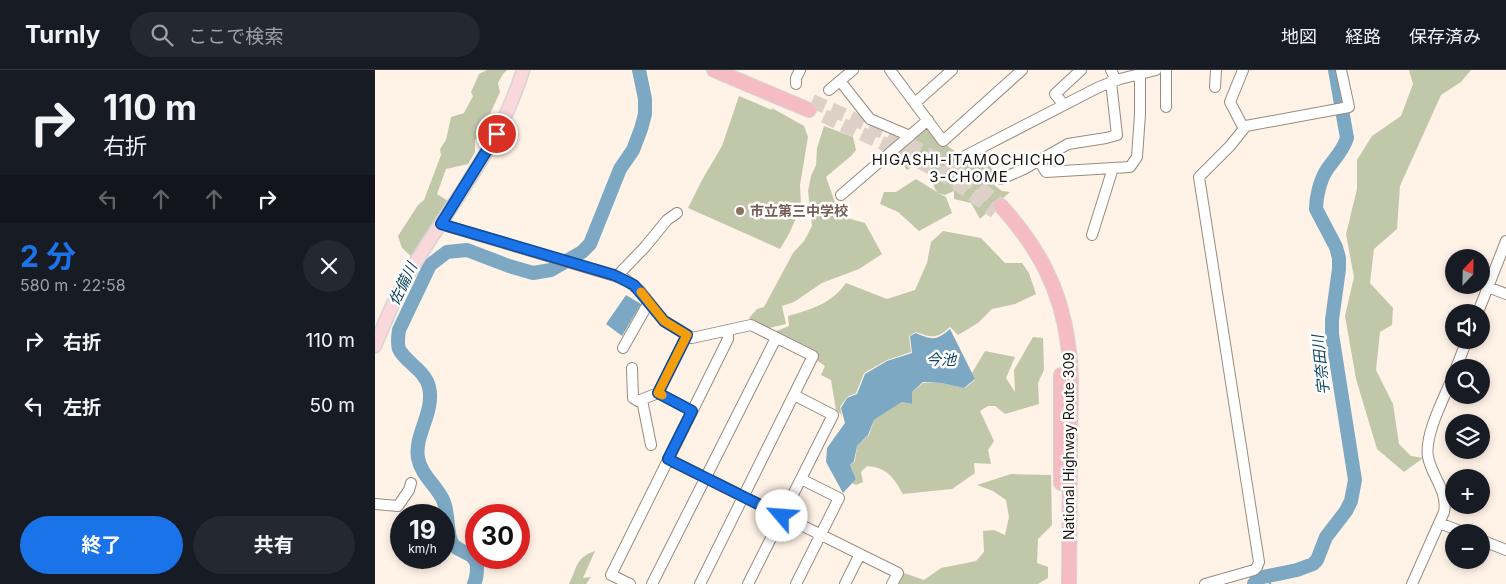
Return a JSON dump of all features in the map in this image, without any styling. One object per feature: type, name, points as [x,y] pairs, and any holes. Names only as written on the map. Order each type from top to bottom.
[{"type":"highway","points":[[714,70],[811,105],[739,70]]},
{"type":"highway","name":"National Highway Route 309","points":[[1060,584],[1061,365],[1059,343],[1051,307],[1033,263],[998,209],[1030,240],[1042,261],[1058,299],[1065,324],[1069,346],[1071,398],[1069,584]]},
{"type":"main road","points":[[376,341],[404,282],[497,134],[510,106],[523,70]]},
{"type":"street","points":[[796,84],[796,78],[800,70]]},
{"type":"street","points":[[829,90],[853,70]]},
{"type":"street","points":[[890,70],[943,141],[1022,70]]},
{"type":"street","points":[[915,103],[952,70]]},
{"type":"street","points":[[1064,105],[1055,94],[1081,70]]},
{"type":"street","points":[[1001,179],[1039,161],[1068,144],[1117,135],[1111,82],[1114,76],[1111,70]]},
{"type":"street","points":[[965,156],[1111,82],[1156,70]]},
{"type":"street","points":[[1166,70],[1166,107]]},
{"type":"street","points":[[1215,88],[1216,70]]},
{"type":"street","points":[[1243,70],[1230,102],[1245,127]]},
{"type":"street","points":[[1205,584],[1254,570],[1259,564],[1247,473],[1199,177],[1230,146],[1245,127],[1349,106],[1341,70]]},
{"type":"street","points":[[1039,161],[1046,172],[1130,167],[1137,157],[1140,114],[1139,74]]},
{"type":"street","points":[[840,81],[870,119],[910,136]]},
{"type":"street","points":[[841,195],[928,120]]},
{"type":"street","points":[[1092,235],[1113,168]]},
{"type":"street","points":[[617,276],[645,247],[667,220],[677,213]]},
{"type":"street","points":[[441,224],[617,276],[634,285],[664,321],[692,338],[751,325],[813,356],[700,584]]},
{"type":"street","points":[[1490,282],[1506,241]]},
{"type":"street","points":[[1490,288],[1506,294]]},
{"type":"street","points":[[623,348],[649,302]]},
{"type":"street","points":[[629,584],[611,575],[728,339],[728,330]]},
{"type":"street","points":[[632,368],[633,398],[638,401],[658,393],[687,335]]},
{"type":"street","points":[[652,584],[776,338]]},
{"type":"street","points":[[658,393],[692,411]]},
{"type":"street","points":[[748,584],[833,415],[794,395]]},
{"type":"street","points":[[1412,584],[1444,512],[1445,499],[1429,463],[1427,443],[1445,397]]},
{"type":"street","points":[[642,400],[651,445]]},
{"type":"street","points":[[668,459],[898,573],[892,584]]},
{"type":"street","points":[[796,584],[839,498],[801,479]]},
{"type":"street","points":[[375,504],[398,506],[409,490],[411,483]]},
{"type":"street","points":[[1439,523],[1445,525]]},
{"type":"street","points":[[1490,544],[1506,550]]},
{"type":"street","points":[[845,584],[860,554]]},
{"type":"green space","points":[[487,70],[507,70],[498,83],[500,92],[490,114],[490,128],[486,138],[475,139],[475,152],[468,164],[446,169],[437,194],[448,201],[446,210],[411,256],[402,248],[398,236],[418,205],[424,200],[441,155],[440,149],[446,140],[451,117],[464,113],[473,96],[471,92],[479,74]]},
{"type":"green space","points":[[1409,70],[1471,70],[1461,82],[1441,95],[1400,186],[1397,229],[1374,249],[1370,283],[1393,308],[1392,325],[1380,332],[1376,370],[1393,404],[1399,444],[1411,456],[1423,458],[1404,472],[1377,449],[1356,379],[1345,316],[1354,277],[1346,234],[1357,189],[1357,160],[1372,136],[1401,116],[1413,84]]},
{"type":"green space","points":[[739,96],[772,110],[772,108],[804,126],[808,137],[800,185],[801,207],[780,249],[688,208],[722,146]]},
{"type":"green space","points":[[824,126],[853,137],[856,150],[826,177],[840,216],[865,223],[882,254],[859,269],[822,283],[794,302],[782,306],[786,324],[769,328],[749,318],[757,309],[764,307],[793,253],[804,241],[812,226],[808,191],[811,176],[816,165],[817,148]]},
{"type":"green space","points":[[927,128],[941,146],[945,144],[975,166],[990,164],[996,180],[994,185],[1002,191],[1010,192],[980,219],[971,203],[954,199],[954,191],[945,195],[938,193],[946,197],[952,213],[919,231],[898,212],[880,204],[884,192],[896,192],[916,179],[937,192],[931,176],[932,173],[916,164],[907,170],[895,154]]},
{"type":"green space","points":[[943,231],[981,238],[1005,263],[1022,263],[1029,273],[1036,294],[1015,304],[992,309],[978,323],[958,335],[950,327],[941,334],[934,336],[916,332],[909,336],[911,352],[887,360],[864,373],[856,393],[847,397],[840,407],[842,415],[836,410],[831,380],[821,375],[825,366],[774,332],[789,326],[788,316],[820,305],[834,296],[846,283],[887,299],[915,290],[927,263],[931,242]]},
{"type":"green space","points":[[1033,337],[1043,338],[1044,370],[1038,383],[1039,404],[1005,414],[995,406],[988,406],[980,411],[994,441],[988,450],[991,464],[974,463],[975,473],[952,489],[903,494],[889,474],[880,469],[867,466],[861,472],[863,482],[856,485],[852,483],[856,479],[850,465],[855,461],[857,446],[869,435],[874,420],[902,402],[912,404],[912,392],[923,383],[941,383],[965,388],[975,380],[972,373],[985,351],[1015,357],[1006,378],[1015,392],[1014,370]]},
{"type":"green space","points":[[1011,474],[1051,475],[1052,525],[1038,539],[1037,563],[1048,567],[1048,578],[1038,584],[898,584],[904,573],[924,580],[941,568],[976,561],[984,552],[983,531],[994,530],[1005,535],[1009,517],[1006,500],[993,491],[977,485]]},
{"type":"green space","points":[[595,551],[583,578],[591,577],[586,584],[569,584],[584,556]]},
{"type":"water","points":[[626,295],[641,304],[622,336],[606,324]]},
{"type":"water","name":"今池","points":[[950,329],[975,379],[964,388],[941,383],[923,382],[912,392],[912,404],[902,402],[874,420],[868,435],[857,446],[854,461],[850,465],[856,479],[843,493],[826,462],[827,448],[845,423],[841,408],[847,398],[857,394],[865,374],[887,361],[912,353],[910,336],[916,333],[934,338],[941,336]]},
{"type":"waterway","name":"佐備川","points":[[474,584],[477,573],[476,561],[469,554],[453,545],[448,531],[443,500],[422,470],[418,458],[419,441],[429,405],[429,387],[427,381],[399,349],[399,330],[430,265],[447,252],[467,250],[533,273],[551,270],[582,252],[590,244],[620,169],[633,150],[641,129],[645,114],[645,99],[639,70]]},
{"type":"waterway","name":"宇奈田川","points":[[1254,584],[1258,578],[1297,570],[1313,564],[1317,560],[1326,537],[1346,511],[1351,501],[1355,480],[1332,334],[1339,258],[1336,247],[1316,209],[1319,189],[1324,175],[1341,151],[1347,138],[1335,70]]},
{"type":"waterway","points":[[1268,575],[1270,584]]},
{"type":"tunnel","points":[[812,101],[887,134],[935,158],[980,188],[1001,206]]},
{"type":"tunnel","points":[[824,116],[931,168],[965,189],[995,212]]},
{"type":"slow traffic","points":[[641,292],[664,321],[687,335],[658,393],[662,395]]},
{"type":"place","name":"市立第三中学校","points":[[740,211]]},
{"type":"district","name":"HIGASHI-ITAMOCHICHO 3-CHOME","points":[[969,168]]},
{"type":"route","points":[[497,134],[441,224],[614,275],[634,285],[664,321],[687,335],[658,393],[692,411],[668,459],[782,516]]}]
